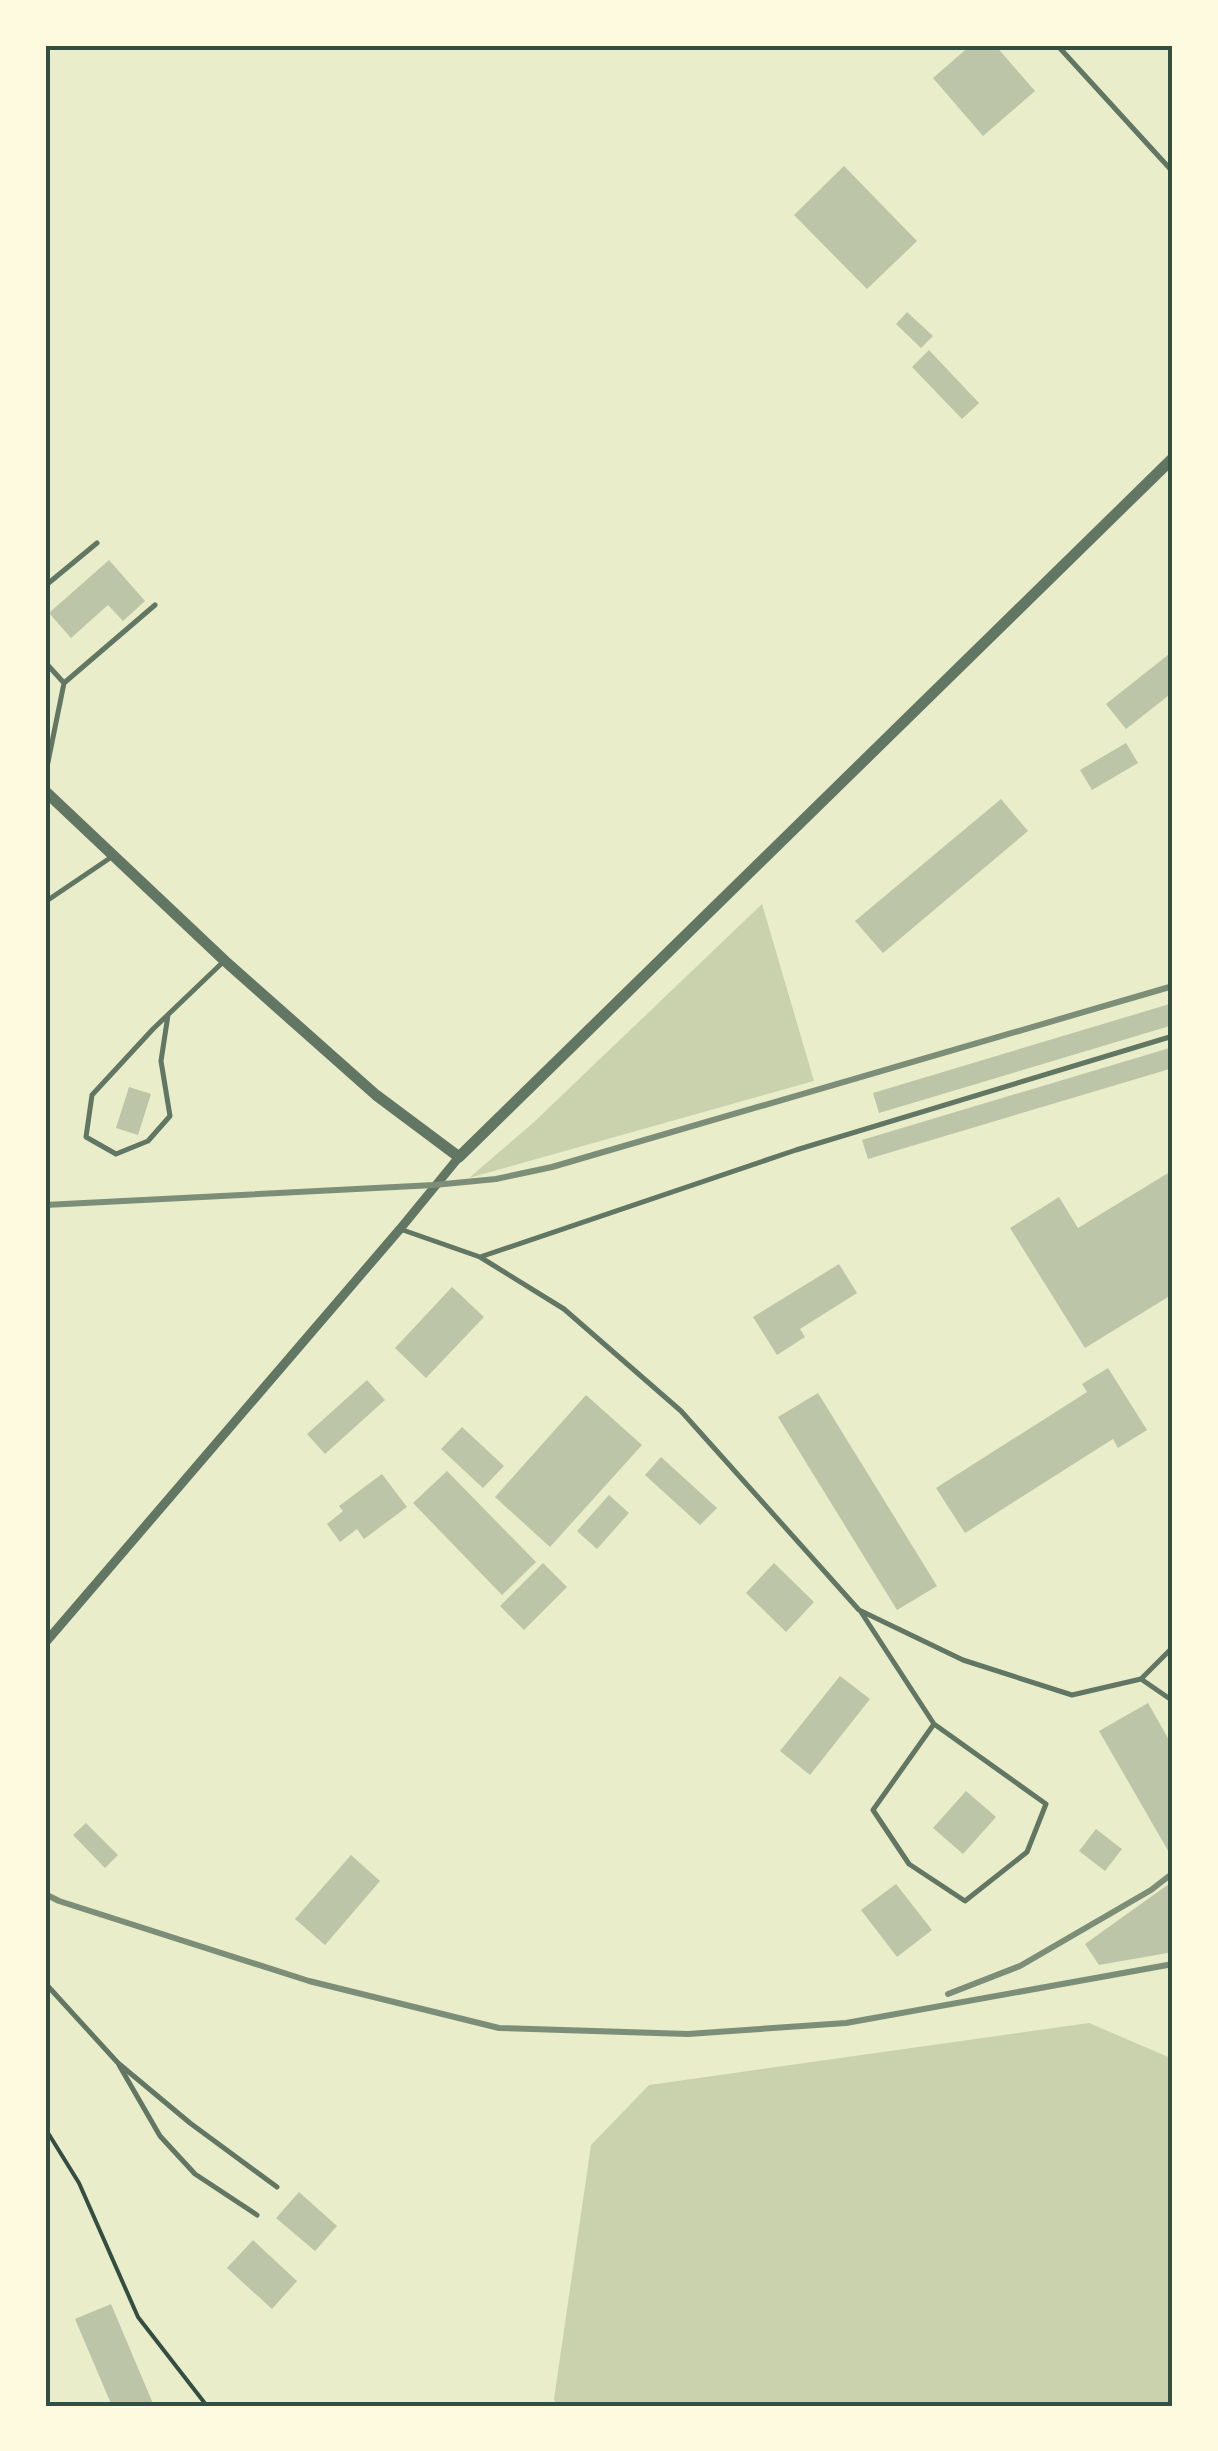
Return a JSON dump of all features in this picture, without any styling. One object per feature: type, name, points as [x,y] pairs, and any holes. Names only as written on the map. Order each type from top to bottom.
[{"type":"street","points":[[45,1643],[459,1157],[1173,458]]},
{"type":"street","points":[[45,791],[224,961],[376,1096],[459,1157]]},
{"type":"lane","points":[[1057,45],[1173,172]]},
{"type":"lane","points":[[45,586],[97,542]]},
{"type":"lane","points":[[45,776],[64,683],[156,605]]},
{"type":"lane","points":[[45,662],[64,683]]},
{"type":"lane","points":[[45,902],[113,856]]},
{"type":"lane","points":[[168,1015],[161,1061],[170,1116],[148,1141],[116,1154],[86,1137],[92,1095],[153,1029],[224,961]]},
{"type":"lane","points":[[480,1257],[796,1150],[1173,1036]]},
{"type":"lane","points":[[400,1229],[480,1257],[564,1309],[681,1412],[860,1610],[934,1724],[1046,1804],[1027,1852],[965,1901],[909,1864],[872,1810],[934,1724]]},
{"type":"lane","points":[[860,1610],[963,1660],[1072,1695],[1141,1679],[1173,1647]]},
{"type":"lane","points":[[1141,1679],[1173,1702]]},
{"type":"lane","points":[[45,1984],[118,2063],[190,2123],[277,2187]]},
{"type":"lane","points":[[118,2063],[160,2136],[195,2174],[256,2215]]},
{"type":"path","points":[[45,2128],[79,2183],[138,2317],[207,2406]]},
{"type":"green space","points":[[762,904],[814,1081],[469,1178],[534,1122]]},
{"type":"green space","points":[[1089,2023],[1173,2059],[1173,2406],[556,2406],[591,2145],[649,2085]]},
{"type":"building","points":[[971,45],[995,45],[1035,91],[983,136],[933,78]]},
{"type":"building","points":[[844,166],[917,241],[867,289],[794,215]]},
{"type":"building","points":[[907,312],[933,336],[921,348],[896,324]]},
{"type":"building","points":[[929,350],[979,403],[962,419],[912,367]]},
{"type":"building","points":[[109,560],[145,601],[123,621],[108,605],[71,638],[49,613]]},
{"type":"building","points":[[1173,651],[1173,692],[1126,729],[1106,704]]},
{"type":"building","points":[[1126,743],[1138,763],[1092,790],[1080,770]]},
{"type":"building","points":[[1001,799],[1028,831],[883,953],[855,921]]},
{"type":"building","points":[[1173,1003],[1173,1025],[879,1113],[873,1093]]},
{"type":"building","points":[[1173,1047],[1173,1068],[868,1159],[862,1140]]},
{"type":"building","points":[[129,1087],[151,1094],[138,1135],[116,1128]]},
{"type":"building","points":[[1173,1170],[1173,1294],[1085,1348],[1010,1228],[1059,1197],[1078,1228]]},
{"type":"building","points":[[839,1264],[857,1293],[800,1329],[805,1337],[777,1355],[753,1317]]},
{"type":"building","points":[[452,1287],[484,1317],[426,1378],[395,1348]]},
{"type":"building","points":[[1108,1368],[1147,1430],[1118,1448],[1113,1439],[965,1533],[936,1488],[1087,1392],[1082,1384]]},
{"type":"building","points":[[367,1380],[385,1400],[325,1454],[307,1434]]},
{"type":"building","points":[[818,1393],[937,1586],[897,1610],[778,1417]]},
{"type":"building","points":[[586,1395],[642,1445],[550,1547],[495,1497]]},
{"type":"building","points":[[462,1427],[504,1466],[483,1488],[441,1449]]},
{"type":"building","points":[[661,1457],[717,1508],[700,1525],[645,1475]]},
{"type":"building","points":[[447,1471],[536,1562],[502,1595],[413,1503]]},
{"type":"building","points":[[382,1474],[407,1507],[364,1539],[357,1529],[340,1542],[327,1524],[343,1511],[339,1506]]},
{"type":"building","points":[[609,1495],[629,1513],[597,1549],[577,1531]]},
{"type":"building","points":[[543,1563],[567,1587],[524,1630],[500,1606]]},
{"type":"building","points":[[774,1563],[814,1602],[786,1632],[746,1593]]},
{"type":"building","points":[[840,1676],[870,1699],[810,1775],[780,1751]]},
{"type":"building","points":[[1148,1703],[1173,1747],[1170,1854],[1099,1731]]},
{"type":"building","points":[[966,1791],[996,1817],[963,1854],[933,1828]]},
{"type":"building","points":[[86,1823],[118,1855],[105,1868],[73,1835]]},
{"type":"building","points":[[1096,1829],[1122,1849],[1105,1871],[1079,1851]]},
{"type":"building","points":[[351,1855],[380,1881],[325,1945],[295,1919]]},
{"type":"building","points":[[1173,1881],[1173,1952],[1099,1965],[1085,1944]]},
{"type":"building","points":[[896,1884],[932,1930],[897,1957],[861,1910]]},
{"type":"building","points":[[299,2192],[337,2226],[315,2251],[276,2218]]},
{"type":"building","points":[[253,2240],[297,2281],[272,2309],[227,2268]]},
{"type":"building","points":[[111,2304],[154,2406],[112,2406],[75,2319]]},
{"type":"railway","points":[[45,1205],[496,1179],[552,1167],[1173,986]]},
{"type":"railway","points":[[948,1994],[1020,1966],[1151,1890],[1173,1873]]},
{"type":"railway","points":[[45,1894],[309,1981],[499,2028],[688,2034],[846,2023],[1173,1964]]}]
